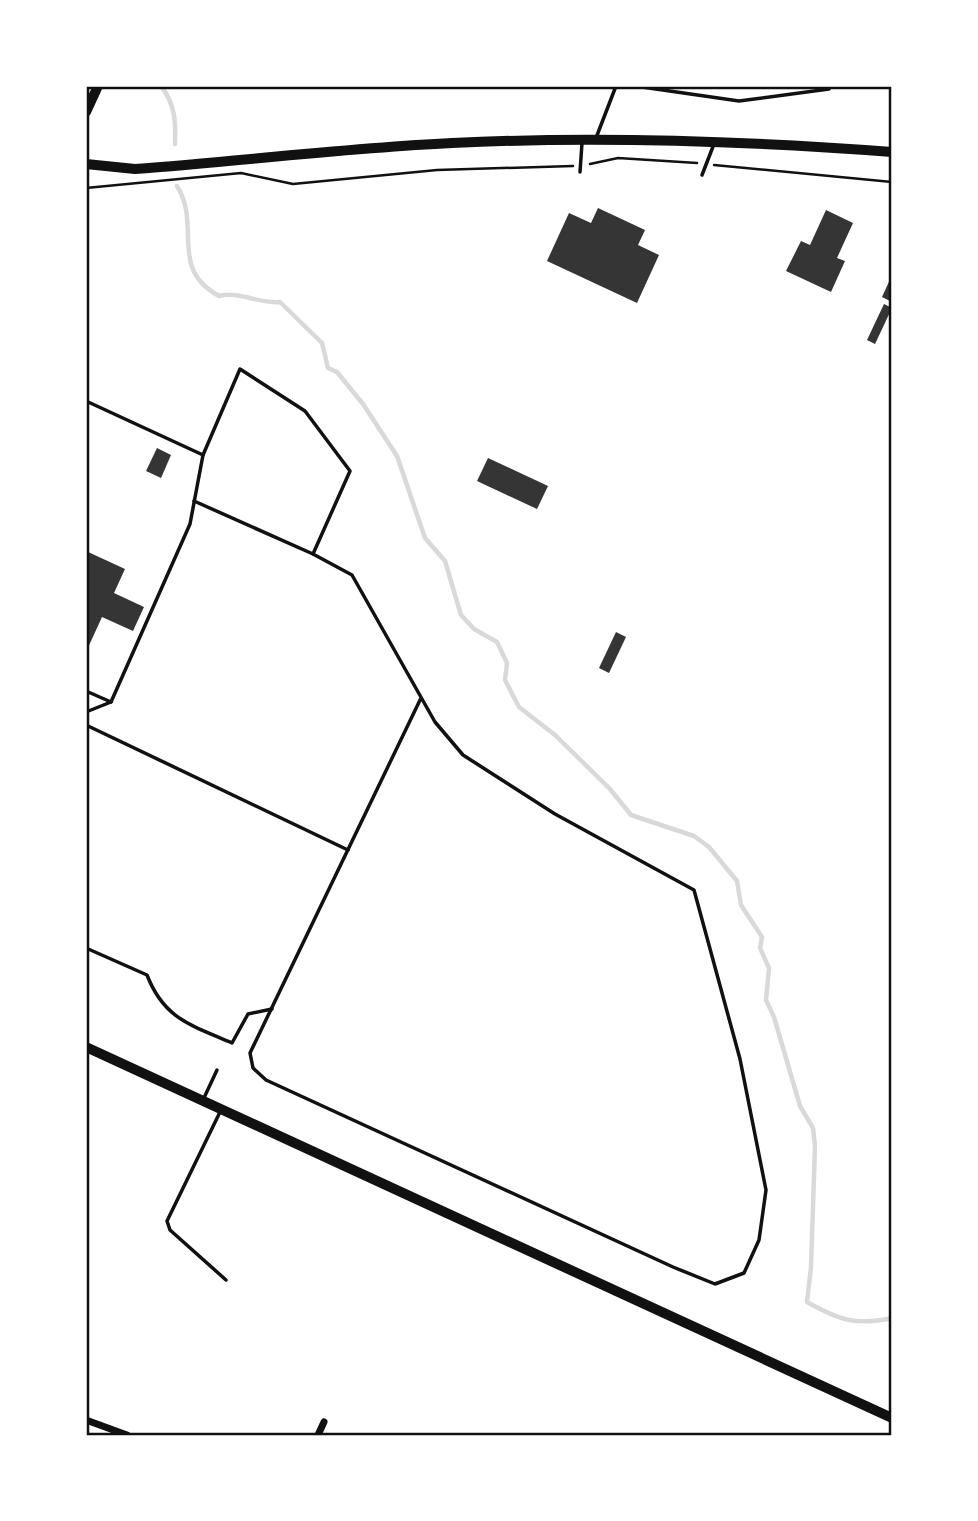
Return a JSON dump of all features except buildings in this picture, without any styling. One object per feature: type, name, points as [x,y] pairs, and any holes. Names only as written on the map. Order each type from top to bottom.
[{"type":"main road","points":[[86,113],[98,86]]},
{"type":"street","points":[[86,164],[135,170],[449,143],[583,140],[715,142],[892,152]]},
{"type":"street","points":[[86,1046],[892,1418]]},
{"type":"street","points":[[86,1420],[127,1435]]},
{"type":"street","points":[[318,1435],[324,1422]]},
{"type":"lane","points":[[595,141],[616,86]]},
{"type":"lane","points":[[635,86],[739,101],[829,89],[822,86]]},
{"type":"lane","points":[[580,172],[583,140]]},
{"type":"lane","points":[[702,175],[715,142]]},
{"type":"lane","points":[[86,712],[111,702],[190,524],[204,455],[240,369],[306,411],[350,471],[313,554]]},
{"type":"lane","points":[[86,401],[204,455]]},
{"type":"lane","points":[[194,501],[313,554],[352,575],[435,722],[463,755],[555,814],[695,890],[740,1059],[766,1190],[759,1240],[744,1273],[715,1284],[673,1267],[266,1080],[253,1068],[250,1054],[421,698]]},
{"type":"lane","points":[[86,691],[111,702]]},
{"type":"lane","points":[[86,725],[348,850]]},
{"type":"lane","points":[[86,948],[147,975],[156,999],[171,1015],[232,1043],[248,1014],[272,1009]]},
{"type":"lane","points":[[203,1100],[217,1070]]},
{"type":"lane","points":[[221,1109],[167,1221],[170,1230],[226,1280]]},
{"type":"path","points":[[86,188],[249,174],[273,182],[293,184],[437,170],[580,165],[618,158],[892,182]]},
{"type":"waterway","points":[[161,86],[174,114],[175,144]]},
{"type":"waterway","points":[[177,186],[187,216],[190,259],[194,273],[204,285],[219,296],[235,295],[280,302],[322,343],[328,368],[337,372],[363,404],[397,456],[425,538],[445,561],[461,615],[474,629],[497,642],[507,663],[505,680],[519,707],[555,735],[610,789],[631,815],[694,836],[709,847],[737,881],[741,905],[762,937],[760,948],[769,968],[766,1000],[774,1017],[800,1106],[813,1128],[815,1146],[811,1267],[807,1302],[848,1320],[892,1318]]}]
